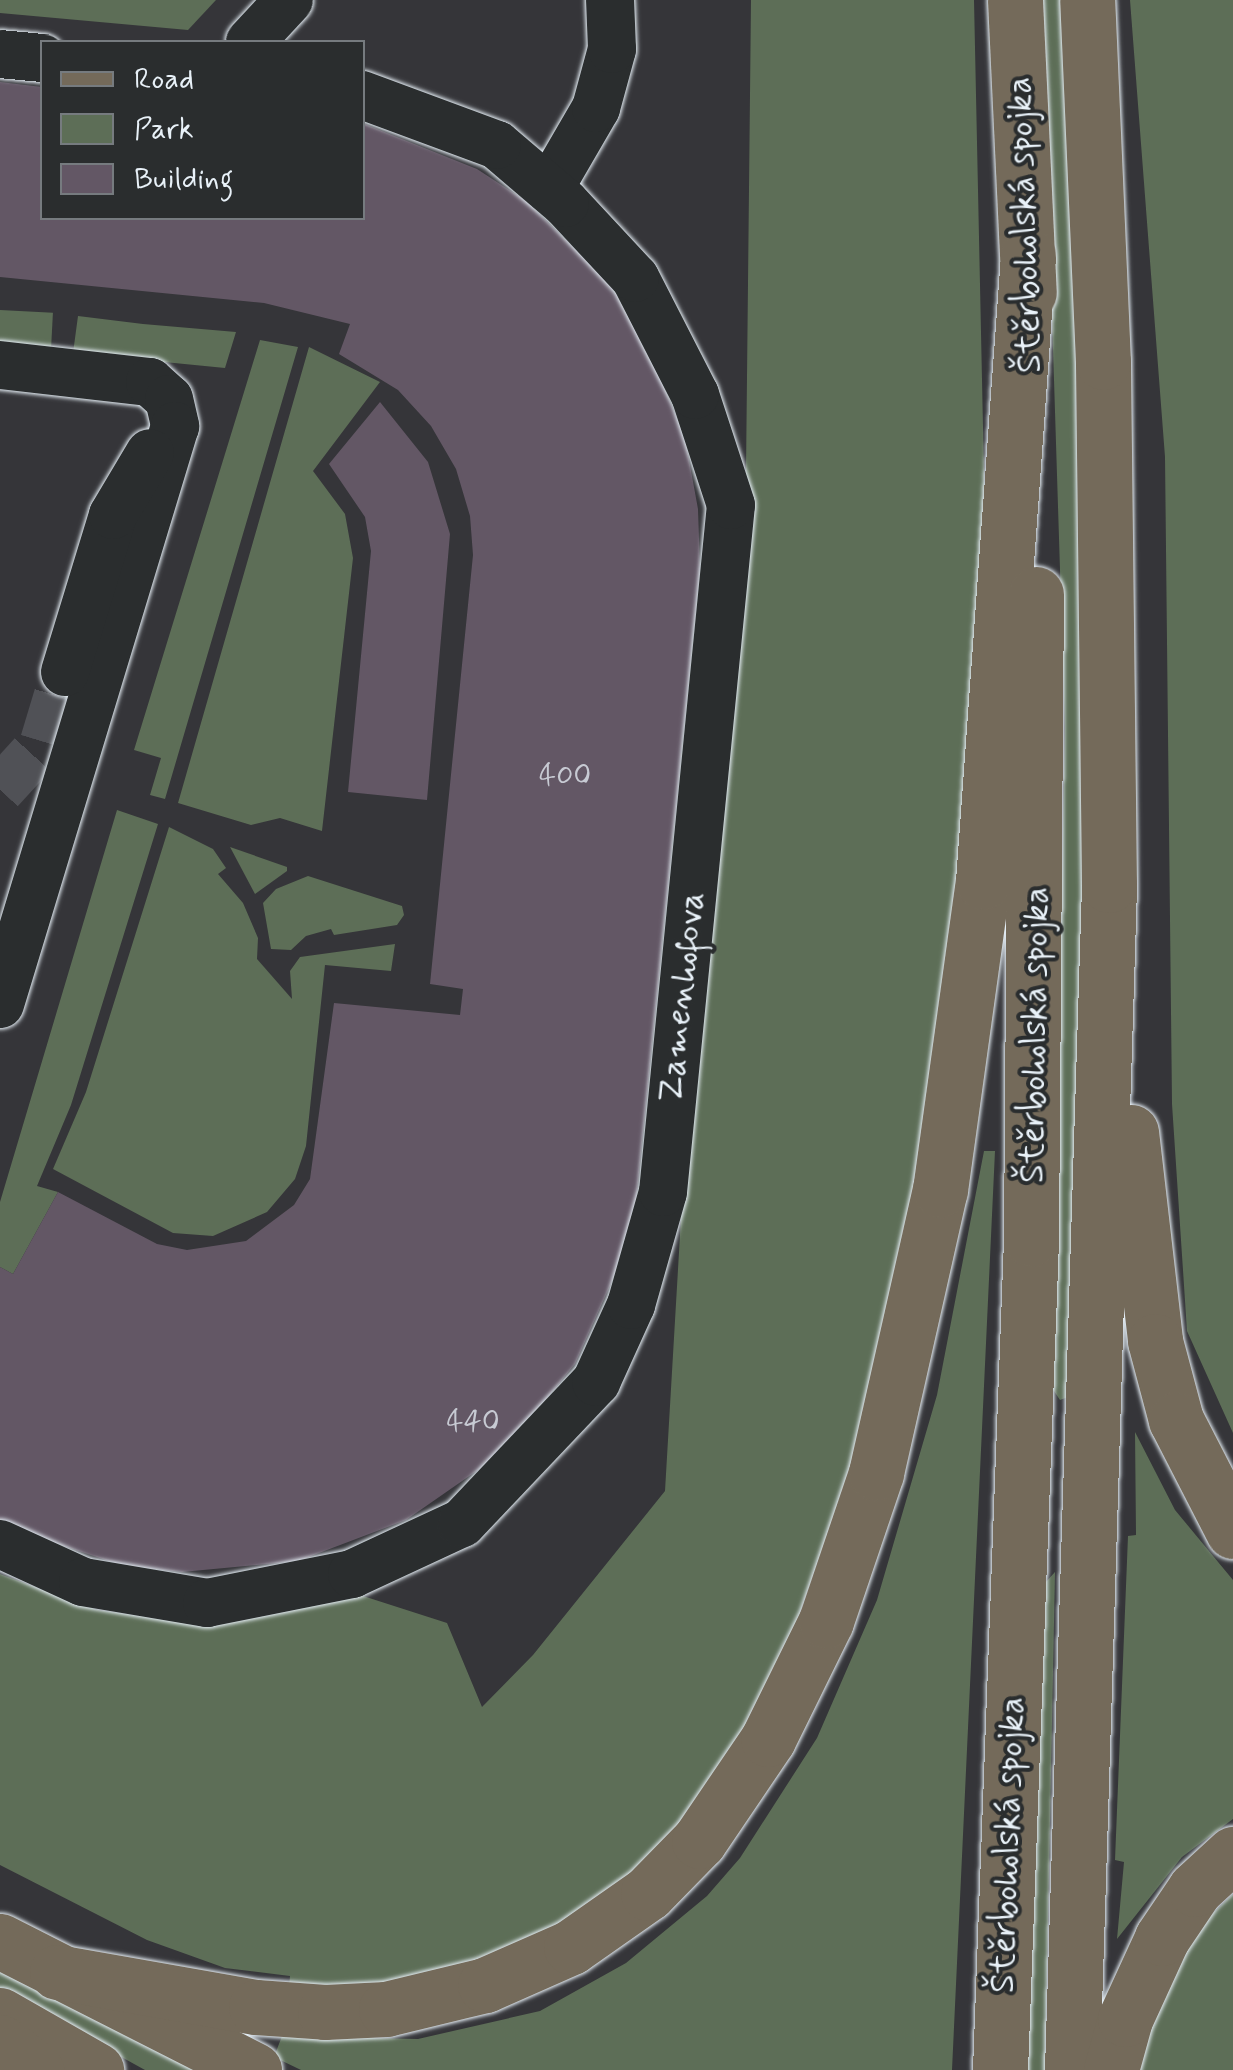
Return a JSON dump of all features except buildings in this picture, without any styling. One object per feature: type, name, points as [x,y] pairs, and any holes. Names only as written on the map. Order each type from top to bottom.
[{"type":"main road","name":"Štěrboholská spojka","points":[[1000,2070],[1036,1017],[1038,692],[1028,256],[1015,0]]},
{"type":"main road","name":"Štěrboholská spojka","points":[[1072,2070],[1108,886],[1102,362],[1087,0]]},
{"type":"main road","points":[[57,1972],[256,2007],[325,2012],[386,2008],[485,1985],[570,1947],[648,1893],[699,1841],[768,1739],[826,1621],[876,1472],[940,1190],[983,882],[1028,256]]},
{"type":"main road","points":[[1108,886],[1155,1341],[1176,1420],[1233,1531]]},
{"type":"main road","points":[[1110,2070],[1134,1993],[1162,1938],[1195,1889],[1233,1854]]},
{"type":"main road","points":[[0,1941],[254,2070]]},
{"type":"main road","points":[[0,2015],[96,2070]]},
{"type":"main road","points":[[0,2042],[36,2070]]},
{"type":"lane","points":[[252,40],[289,0]]},
{"type":"lane","points":[[548,189],[596,108],[612,49],[610,0]]},
{"type":"lane","points":[[0,54],[40,58]]},
{"type":"lane","name":"Zamenhofova","points":[[0,1544],[83,1582],[207,1603],[352,1574],[462,1523],[596,1382],[631,1305],[663,1192],[731,505],[695,394],[636,278],[548,189],[497,145],[365,96]]},
{"type":"lane","points":[[0,364],[137,378],[158,388],[174,411],[174,426],[0,1004]]},
{"type":"lane","points":[[65,672],[113,515],[165,425],[158,388]]},
{"type":"green space","points":[[0,0],[216,0],[188,30],[0,13]]},
{"type":"green space","points":[[751,0],[974,0],[985,522],[952,989],[876,1396],[766,1709],[636,1880],[477,1968],[288,1998],[290,1976],[225,1968],[147,1940],[0,1865],[0,1574],[97,1610],[164,1619],[363,1596],[447,1623],[482,1707],[533,1655],[665,1491],[683,1184],[745,565]]},
{"type":"green space","points":[[1042,0],[1062,0],[1075,298],[1084,878],[1068,1397],[1060,1400],[1052,1388],[1065,728]]},
{"type":"green space","points":[[1130,0],[1233,0],[1233,1433],[1187,1331],[1172,1104],[1165,457]]},
{"type":"green space","points":[[0,310],[53,313],[51,349],[0,346]]},
{"type":"green space","points":[[78,316],[236,332],[225,368],[73,353]]},
{"type":"green space","points":[[260,340],[298,347],[165,799],[150,795],[161,758],[134,750]]},
{"type":"green space","points":[[309,347],[380,382],[313,471],[345,514],[353,558],[322,831],[280,818],[251,825],[178,803]]},
{"type":"green space","points":[[117,810],[158,824],[71,1105],[37,1186],[58,1192],[13,1274],[0,1267],[0,1202]]},
{"type":"green space","points":[[169,827],[213,849],[226,868],[218,874],[243,903],[258,938],[257,959],[292,999],[290,971],[300,957],[395,944],[391,971],[325,965],[306,1146],[295,1179],[267,1212],[213,1236],[173,1233],[53,1169],[86,1092]]},
{"type":"green space","points":[[230,847],[287,867],[287,871],[255,894]]},
{"type":"green space","points":[[308,876],[402,906],[404,915],[397,925],[334,935],[331,929],[306,936],[291,950],[271,949],[263,903],[276,889]]},
{"type":"green space","points":[[984,1151],[995,1151],[952,2070],[301,2070],[274,2057],[282,2036],[418,2039],[540,2011],[626,1963],[707,1896],[740,1858],[817,1738],[877,1600],[937,1395]]},
{"type":"green space","points":[[1135,1432],[1175,1510],[1233,1580],[1233,1819],[1182,1857],[1117,1939],[1124,1862],[1115,1860],[1128,1536],[1136,1535]]},
{"type":"green space","points":[[1055,1572],[1045,2070],[1025,2070],[1045,1583]]},
{"type":"green space","points":[[1233,1894],[1233,2070],[1129,2070],[1153,1999],[1201,1925]]},
{"type":"green space","points":[[0,1969],[203,2070],[145,2070],[0,1990]]},
{"type":"tunnel","points":[[0,790],[44,742],[65,672]]}]
